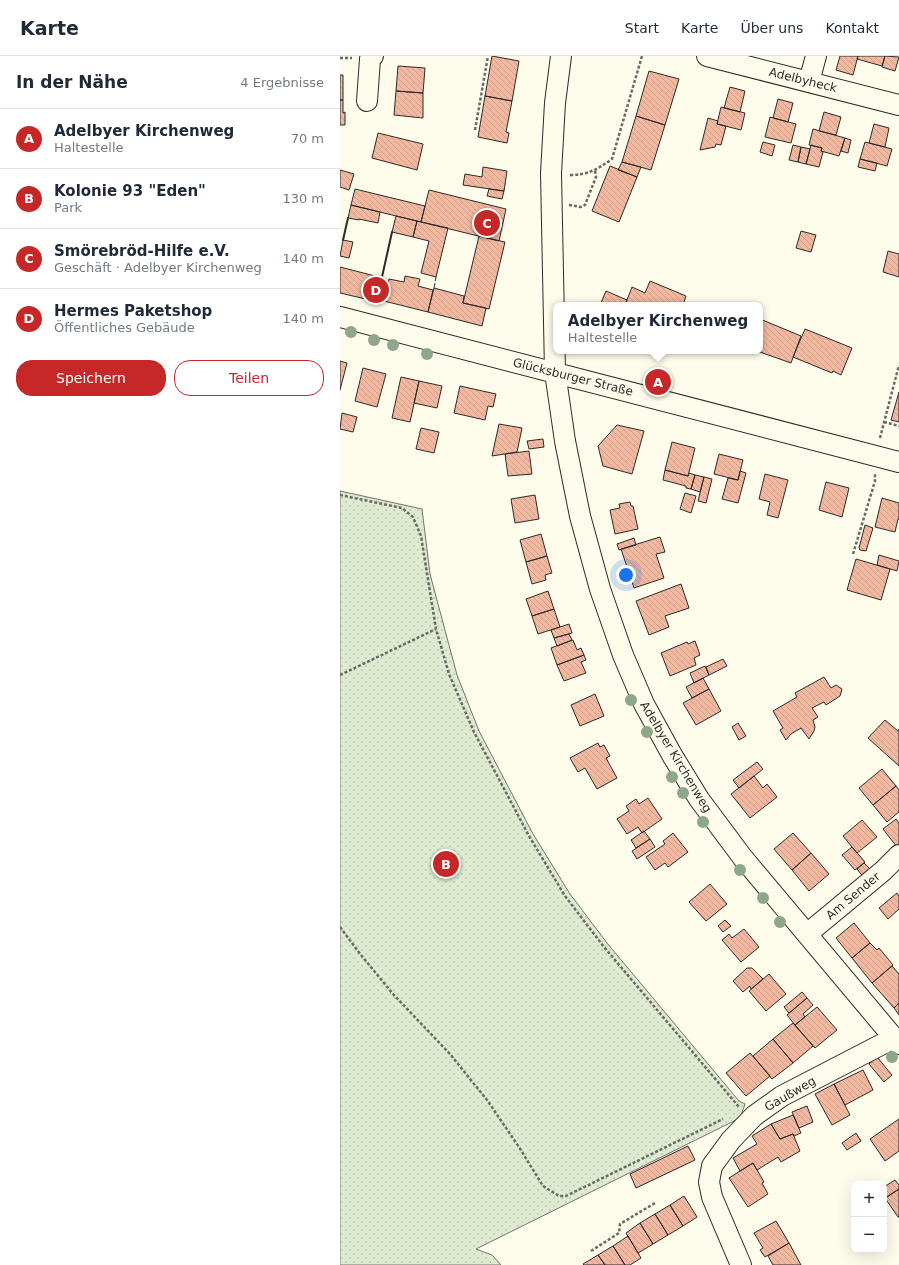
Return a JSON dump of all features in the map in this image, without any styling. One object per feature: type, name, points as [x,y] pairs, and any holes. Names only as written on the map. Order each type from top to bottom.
[{"type":"street","points":[[367,100],[370,59],[373,56]]},
{"type":"street","name":"Adelbyer Kirchenweg","points":[[554,302],[551,173],[555,102],[562,56]]},
{"type":"street","name":"Adelbyheck","points":[[707,56],[899,105]]},
{"type":"street","points":[[809,82],[816,56]]},
{"type":"street","name":"Glücksburger Straße","points":[[340,317],[899,462]]},
{"type":"street","name":"Adelbyer Kirchenweg","points":[[555,354],[555,372],[565,442],[580,516],[600,589],[623,655],[644,704],[672,755],[716,824],[896,1041]]},
{"type":"street","name":"Am Sender","points":[[807,934],[883,871],[899,855]]},
{"type":"street","name":"Gaußweg","points":[[741,1265],[712,1197],[709,1182],[712,1166],[731,1140],[754,1116],[782,1096],[896,1041]]},
{"type":"path","points":[[475,130],[488,56]]},
{"type":"path","points":[[551,173],[581,175],[596,170],[612,159],[642,56]]},
{"type":"path","points":[[552,202],[581,207],[585,206],[596,177],[596,170]]},
{"type":"path","points":[[853,554],[875,480],[875,456],[899,365]]},
{"type":"path","points":[[884,422],[899,426]]},
{"type":"path","points":[[340,495],[402,508],[413,517],[421,536],[436,629],[450,674],[474,732],[529,836],[566,896],[604,947],[742,1110],[754,1116]]},
{"type":"path","points":[[340,675],[436,629]]},
{"type":"path","points":[[340,927],[393,994],[450,1054],[478,1089],[519,1146],[543,1186],[559,1196],[566,1196],[728,1117]]},
{"type":"path","points":[[591,1251],[619,1233],[620,1224],[655,1203]]},
{"type":"green space","points":[[340,491],[422,509],[430,574],[457,675],[479,731],[533,834],[570,894],[607,943],[739,1101],[745,1104],[740,1118],[476,1249],[492,1255],[501,1265],[340,1265]]},
{"type":"building","points":[[492,56],[519,61],[512,101],[485,96]]},
{"type":"building","points":[[840,56],[858,56],[853,75],[836,70]]},
{"type":"building","points":[[858,56],[885,56],[882,66],[857,59]]},
{"type":"building","points":[[885,56],[899,57],[895,71],[882,67]]},
{"type":"building","points":[[398,66],[425,68],[423,93],[396,91]]},
{"type":"building","points":[[649,71],[679,79],[665,125],[636,116]]},
{"type":"building","points":[[340,75],[343,75],[343,100],[340,100]]},
{"type":"building","points":[[730,87],[745,91],[740,112],[724,108]]},
{"type":"building","points":[[396,91],[423,93],[423,118],[394,115]]},
{"type":"building","points":[[485,96],[512,101],[506,132],[509,133],[507,143],[478,137]]},
{"type":"building","points":[[778,99],[793,103],[788,122],[773,118]]},
{"type":"building","points":[[340,100],[343,100],[345,125],[340,125]]},
{"type":"building","points":[[721,107],[745,113],[741,130],[717,124]]},
{"type":"building","points":[[824,112],[841,117],[836,135],[819,131]]},
{"type":"building","points":[[636,116],[665,125],[651,170],[622,162]]},
{"type":"building","points":[[770,117],[796,124],[791,143],[765,137]]},
{"type":"building","points":[[708,118],[718,121],[717,124],[726,126],[721,145],[716,144],[715,147],[700,150]]},
{"type":"building","points":[[874,124],[889,128],[885,147],[869,143]]},
{"type":"building","points":[[813,129],[845,138],[839,156],[821,151],[822,148],[809,145]]},
{"type":"building","points":[[378,133],[423,144],[417,170],[372,158]]},
{"type":"building","points":[[845,138],[851,140],[848,153],[841,151]]},
{"type":"building","points":[[763,142],[775,145],[772,156],[760,152]]},
{"type":"building","points":[[865,142],[892,149],[887,166],[860,159]]},
{"type":"building","points":[[793,145],[801,147],[798,162],[789,160]]},
{"type":"building","points":[[811,145],[822,148],[821,151],[823,152],[819,167],[806,164]]},
{"type":"building","points":[[801,147],[810,149],[806,164],[798,162]]},
{"type":"building","points":[[860,159],[877,163],[875,171],[858,167]]},
{"type":"building","points":[[622,162],[641,167],[637,177],[618,170]]},
{"type":"building","points":[[610,166],[637,177],[619,222],[592,211]]},
{"type":"building","points":[[483,167],[507,171],[504,191],[463,185],[465,174],[482,177]]},
{"type":"building","points":[[340,170],[354,174],[349,190],[340,187]]},
{"type":"building","points":[[355,189],[425,206],[421,222],[351,205]]},
{"type":"building","points":[[489,189],[504,191],[502,199],[487,196]]},
{"type":"building","points":[[429,190],[506,209],[499,241],[421,222]]},
{"type":"building","points":[[351,205],[380,212],[378,223],[348,218]]},
{"type":"building","points":[[396,216],[417,221],[413,237],[392,232]]},
{"type":"building","points":[[417,221],[448,228],[436,277],[421,273],[429,241],[413,237]]},
{"type":"building","points":[[801,231],[816,235],[811,252],[796,248]]},
{"type":"building","points":[[479,236],[505,242],[489,309],[463,303]]},
{"type":"building","points":[[343,240],[353,242],[349,258],[340,256]]},
{"type":"building","points":[[888,251],[899,254],[899,277],[883,272]]},
{"type":"building","points":[[340,267],[375,276],[370,300],[340,293]]},
{"type":"building","points":[[375,276],[382,277],[376,302],[370,300]]},
{"type":"building","points":[[405,276],[420,279],[418,286],[433,290],[428,312],[384,301],[389,279],[404,282]]},
{"type":"building","points":[[650,281],[686,296],[684,302],[626,302],[632,287],[645,293]]},
{"type":"building","points":[[434,288],[464,296],[463,303],[486,308],[482,326],[428,312]]},
{"type":"building","points":[[606,291],[627,300],[626,302],[601,302]]},
{"type":"building","points":[[763,320],[801,336],[791,363],[763,353]]},
{"type":"building","points":[[805,329],[852,348],[841,375],[833,371],[832,373],[793,357]]},
{"type":"building","points":[[340,361],[347,363],[340,390]]},
{"type":"building","points":[[363,368],[386,374],[377,407],[355,401]]},
{"type":"building","points":[[401,377],[419,381],[410,422],[392,418]]},
{"type":"building","points":[[419,381],[442,386],[437,408],[414,403]]},
{"type":"building","points":[[460,386],[496,394],[493,407],[488,406],[485,420],[454,413]]},
{"type":"building","points":[[899,392],[899,422],[891,420]]},
{"type":"building","points":[[342,413],[357,417],[353,432],[340,429]]},
{"type":"building","points":[[499,424],[522,428],[517,452],[492,456]]},
{"type":"building","points":[[617,425],[644,431],[632,474],[603,466],[598,446]]},
{"type":"building","points":[[421,428],[439,432],[434,453],[416,449]]},
{"type":"building","points":[[543,439],[544,447],[529,449],[527,441]]},
{"type":"building","points":[[672,442],[695,448],[688,476],[665,470]]},
{"type":"building","points":[[529,451],[532,474],[508,476],[505,454]]},
{"type":"building","points":[[719,454],[743,460],[738,480],[714,474]]},
{"type":"building","points":[[665,470],[688,476],[689,473],[695,475],[691,489],[686,488],[686,486],[663,480]]},
{"type":"building","points":[[740,471],[746,473],[738,503],[722,499],[728,478],[738,480]]},
{"type":"building","points":[[765,474],[788,480],[778,518],[767,515],[770,502],[759,499]]},
{"type":"building","points":[[695,475],[704,477],[700,492],[691,489]]},
{"type":"building","points":[[704,477],[712,479],[706,503],[698,501]]},
{"type":"building","points":[[826,482],[849,488],[842,517],[819,510]]},
{"type":"building","points":[[685,493],[696,496],[691,513],[680,509]]},
{"type":"building","points":[[535,495],[539,519],[515,523],[511,499]]},
{"type":"building","points":[[882,498],[899,503],[899,519],[895,532],[875,527]]},
{"type":"building","points":[[630,502],[631,506],[633,506],[638,529],[615,534],[610,510],[620,508],[619,504]]},
{"type":"building","points":[[865,525],[873,528],[866,551],[860,550],[859,548]]},
{"type":"building","points":[[541,534],[547,556],[526,562],[520,540]]},
{"type":"building","points":[[660,537],[665,552],[656,554],[664,578],[634,588],[621,549]]},
{"type":"building","points":[[634,538],[636,545],[619,550],[617,544]]},
{"type":"building","points":[[879,555],[899,561],[897,571],[877,565]]},
{"type":"building","points":[[547,556],[552,573],[545,575],[546,580],[532,584],[526,562]]},
{"type":"building","points":[[856,559],[890,569],[881,600],[847,590]]},
{"type":"building","points":[[681,584],[689,608],[665,616],[669,627],[649,635],[636,601]]},
{"type":"building","points":[[548,591],[554,609],[532,616],[526,599]]},
{"type":"building","points":[[554,609],[560,627],[538,634],[532,616]]},
{"type":"building","points":[[569,624],[572,633],[554,638],[551,630]]},
{"type":"building","points":[[569,634],[572,640],[557,646],[554,638]]},
{"type":"building","points":[[573,640],[577,650],[581,648],[584,655],[557,665],[551,648]]},
{"type":"building","points":[[695,641],[700,655],[694,658],[696,665],[670,676],[661,653],[687,642],[688,644]]},
{"type":"building","points":[[584,655],[586,660],[581,662],[586,673],[564,681],[557,665]]},
{"type":"building","points":[[723,659],[727,666],[709,675],[706,667]]},
{"type":"building","points":[[705,666],[709,675],[694,683],[690,673]]},
{"type":"building","points":[[824,677],[831,688],[836,685],[842,689],[840,696],[826,705],[824,702],[812,708],[818,717],[813,720],[815,727],[809,739],[801,728],[791,734],[786,740],[780,730],[783,728],[773,711],[797,697],[795,693]]},
{"type":"building","points":[[703,678],[709,689],[692,698],[686,687]]},
{"type":"building","points":[[709,689],[721,711],[696,725],[683,703]]},
{"type":"building","points":[[595,694],[604,716],[580,726],[571,705]]},
{"type":"building","points":[[885,720],[898,731],[899,729],[899,766],[868,738]]},
{"type":"building","points":[[738,723],[746,736],[739,740],[732,727]]},
{"type":"building","points":[[598,743],[600,747],[604,745],[610,756],[606,758],[617,778],[597,789],[585,768],[578,772],[570,758]]},
{"type":"building","points":[[757,762],[763,769],[739,788],[733,780]]},
{"type":"building","points":[[882,769],[896,786],[873,805],[859,788]]},
{"type":"building","points":[[754,776],[763,788],[767,784],[777,797],[750,818],[731,794]]},
{"type":"building","points":[[896,786],[899,790],[899,812],[887,822],[873,805]]},
{"type":"building","points":[[648,798],[662,819],[642,833],[638,827],[627,834],[617,819],[629,811],[626,806],[636,799],[639,804]]},
{"type":"building","points":[[896,819],[899,823],[899,845],[897,847],[883,829]]},
{"type":"building","points":[[862,820],[877,837],[857,853],[843,836]]},
{"type":"building","points":[[644,831],[650,839],[636,848],[631,840]]},
{"type":"building","points":[[673,833],[688,852],[668,867],[665,863],[655,870],[646,857],[665,844],[663,841]]},
{"type":"building","points":[[793,833],[811,853],[792,870],[774,849]]},
{"type":"building","points":[[650,839],[655,847],[637,859],[632,851]]},
{"type":"building","points":[[852,847],[865,862],[855,870],[842,855]]},
{"type":"building","points":[[811,853],[829,874],[809,891],[792,870]]},
{"type":"building","points":[[864,863],[873,872],[865,879],[857,869]]},
{"type":"building","points":[[710,884],[727,904],[706,921],[689,902]]},
{"type":"building","points":[[897,893],[899,896],[899,909],[888,919],[879,908]]},
{"type":"building","points":[[725,920],[731,926],[723,932],[718,926]]},
{"type":"building","points":[[854,923],[870,943],[852,958],[836,938]]},
{"type":"building","points":[[744,929],[759,947],[741,962],[722,940],[729,934],[732,938]]},
{"type":"building","points":[[870,943],[877,950],[879,948],[893,965],[872,983],[852,958]]},
{"type":"building","points":[[892,966],[899,974],[899,1003],[894,1008],[872,983]]},
{"type":"building","points":[[747,968],[752,968],[763,979],[751,989],[750,986],[743,992],[733,981]]},
{"type":"building","points":[[769,974],[786,994],[766,1011],[749,991]]},
{"type":"building","points":[[802,992],[807,998],[789,1013],[784,1007]]},
{"type":"building","points":[[807,998],[813,1005],[803,1014],[805,1017],[795,1025],[787,1015]]},
{"type":"building","points":[[899,1003],[899,1015],[894,1008]]},
{"type":"building","points":[[817,1007],[837,1030],[815,1048],[795,1025]]},
{"type":"building","points":[[793,1023],[813,1046],[793,1063],[773,1039]]},
{"type":"building","points":[[773,1039],[793,1063],[772,1079],[753,1056]]},
{"type":"building","points":[[750,1053],[770,1076],[746,1096],[726,1073]]},
{"type":"building","points":[[877,1057],[892,1075],[884,1082],[869,1064]]},
{"type":"building","points":[[863,1070],[873,1090],[845,1105],[834,1084]]},
{"type":"building","points":[[834,1084],[850,1115],[832,1125],[815,1094]]},
{"type":"building","points":[[807,1106],[813,1122],[799,1128],[792,1112]]},
{"type":"building","points":[[793,1115],[801,1133],[794,1136],[793,1134],[780,1139],[771,1124]]},
{"type":"building","points":[[899,1119],[899,1151],[885,1161],[870,1139]]},
{"type":"building","points":[[771,1124],[780,1139],[793,1134],[800,1151],[781,1162],[778,1157],[757,1170],[753,1163],[740,1171],[733,1158],[757,1144],[752,1136]]},
{"type":"building","points":[[856,1133],[861,1141],[847,1150],[842,1143]]},
{"type":"building","points":[[688,1146],[695,1160],[636,1188],[630,1174]]},
{"type":"building","points":[[753,1163],[764,1182],[762,1183],[768,1194],[748,1207],[729,1178]]},
{"type":"building","points":[[895,1180],[899,1185],[899,1189],[887,1197],[887,1185]]},
{"type":"building","points":[[899,1189],[899,1217],[887,1201],[887,1197]]},
{"type":"building","points":[[684,1196],[697,1217],[683,1226],[670,1205]]},
{"type":"building","points":[[670,1205],[683,1226],[668,1235],[655,1214]]},
{"type":"building","points":[[655,1214],[668,1235],[653,1244],[640,1223]]},
{"type":"building","points":[[776,1221],[789,1243],[765,1257],[760,1250],[763,1248],[754,1233]]},
{"type":"building","points":[[640,1223],[653,1244],[638,1253],[626,1233]]},
{"type":"building","points":[[628,1236],[641,1258],[630,1265],[625,1265],[613,1246]]},
{"type":"building","points":[[789,1243],[801,1265],[773,1265],[768,1256]]},
{"type":"building","points":[[613,1246],[625,1265],[605,1265],[598,1255]]},
{"type":"building","points":[[598,1255],[605,1265],[583,1264]]},
{"type":"fence","points":[[434,288],[436,277]]},
{"type":"wall","points":[[343,240],[348,218]]},
{"type":"wall","points":[[382,277],[392,232]]},
{"type":"place","name":"Smörebröd-Hilfe e.V.","points":[[487,223]]},
{"type":"place","name":"Hermes Paketshop","points":[[376,290]]},
{"type":"place","name":"Adelbyer Kirchenweg","points":[[658,382]]},
{"type":"place","name":"Kolonie 93 \"Eden\"","points":[[446,864]]}]
